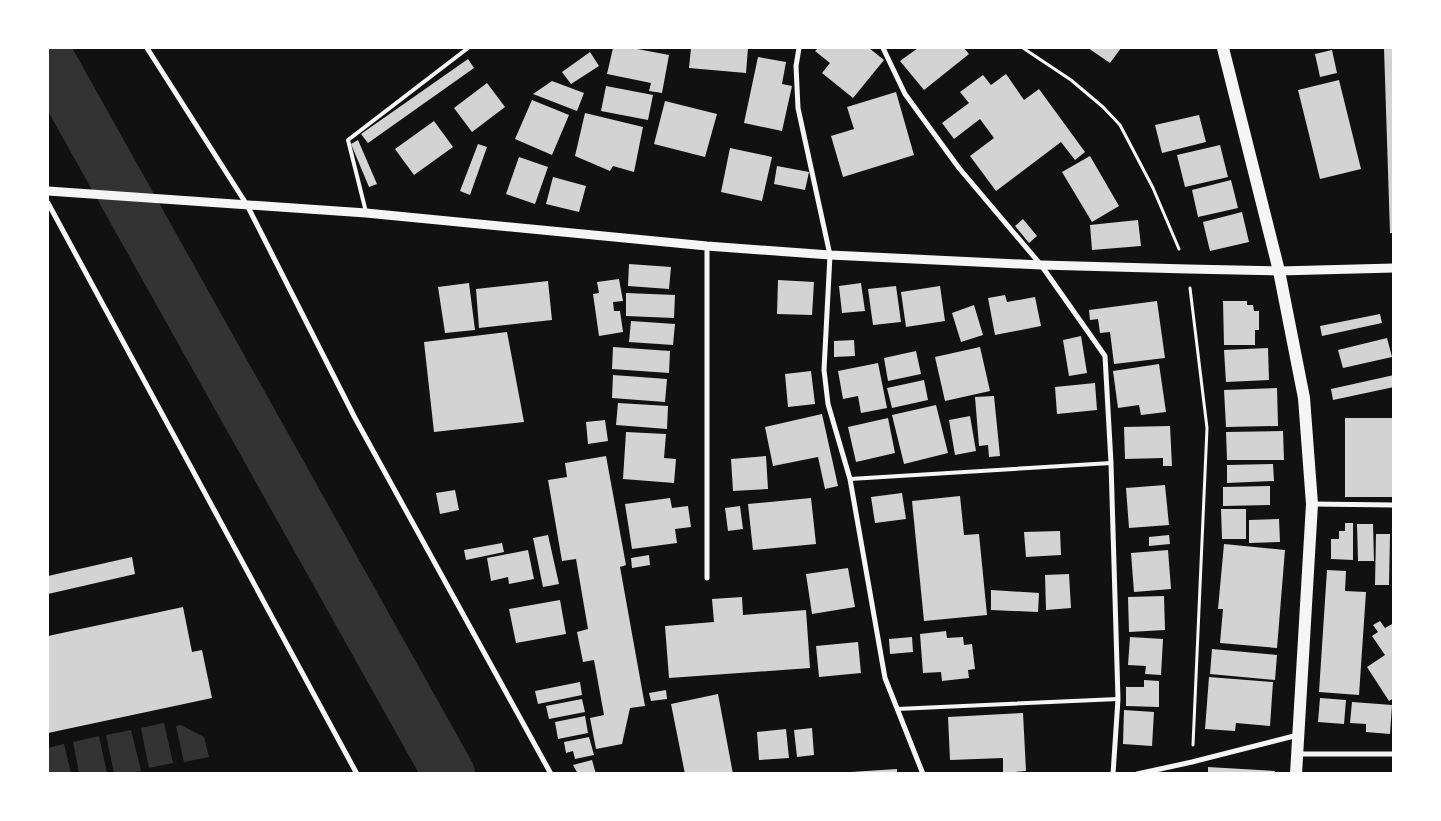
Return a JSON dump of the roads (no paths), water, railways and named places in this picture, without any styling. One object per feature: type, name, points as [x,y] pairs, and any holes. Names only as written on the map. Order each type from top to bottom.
[{"type":"main road","points":[[1223,48],[1279,271],[1304,398],[1312,504],[1296,774]]},
{"type":"street","points":[[148,48],[247,205],[355,418],[551,774]]},
{"type":"street","points":[[799,48],[796,66],[798,108],[830,255],[824,370],[828,404],[850,480],[885,678],[923,774]]},
{"type":"street","points":[[883,48],[905,94],[953,161],[1041,265],[1105,356],[1111,463],[1118,699],[1113,774]]},
{"type":"street","points":[[48,191],[366,213],[707,246],[830,255],[1041,265],[1188,269],[1279,271],[1394,268]]},
{"type":"street","points":[[48,203],[357,774]]},
{"type":"street","points":[[707,246],[707,578]]},
{"type":"street","points":[[1312,504],[1394,505]]},
{"type":"street","points":[[1137,774],[1298,735]]},
{"type":"street","points":[[1297,754],[1394,754]]},
{"type":"lane","points":[[366,213],[348,140],[468,48]]},
{"type":"lane","points":[[850,480],[1111,463]]},
{"type":"lane","points":[[897,710],[1118,699]]},
{"type":"waterway","points":[[48,58],[449,774]]}]
